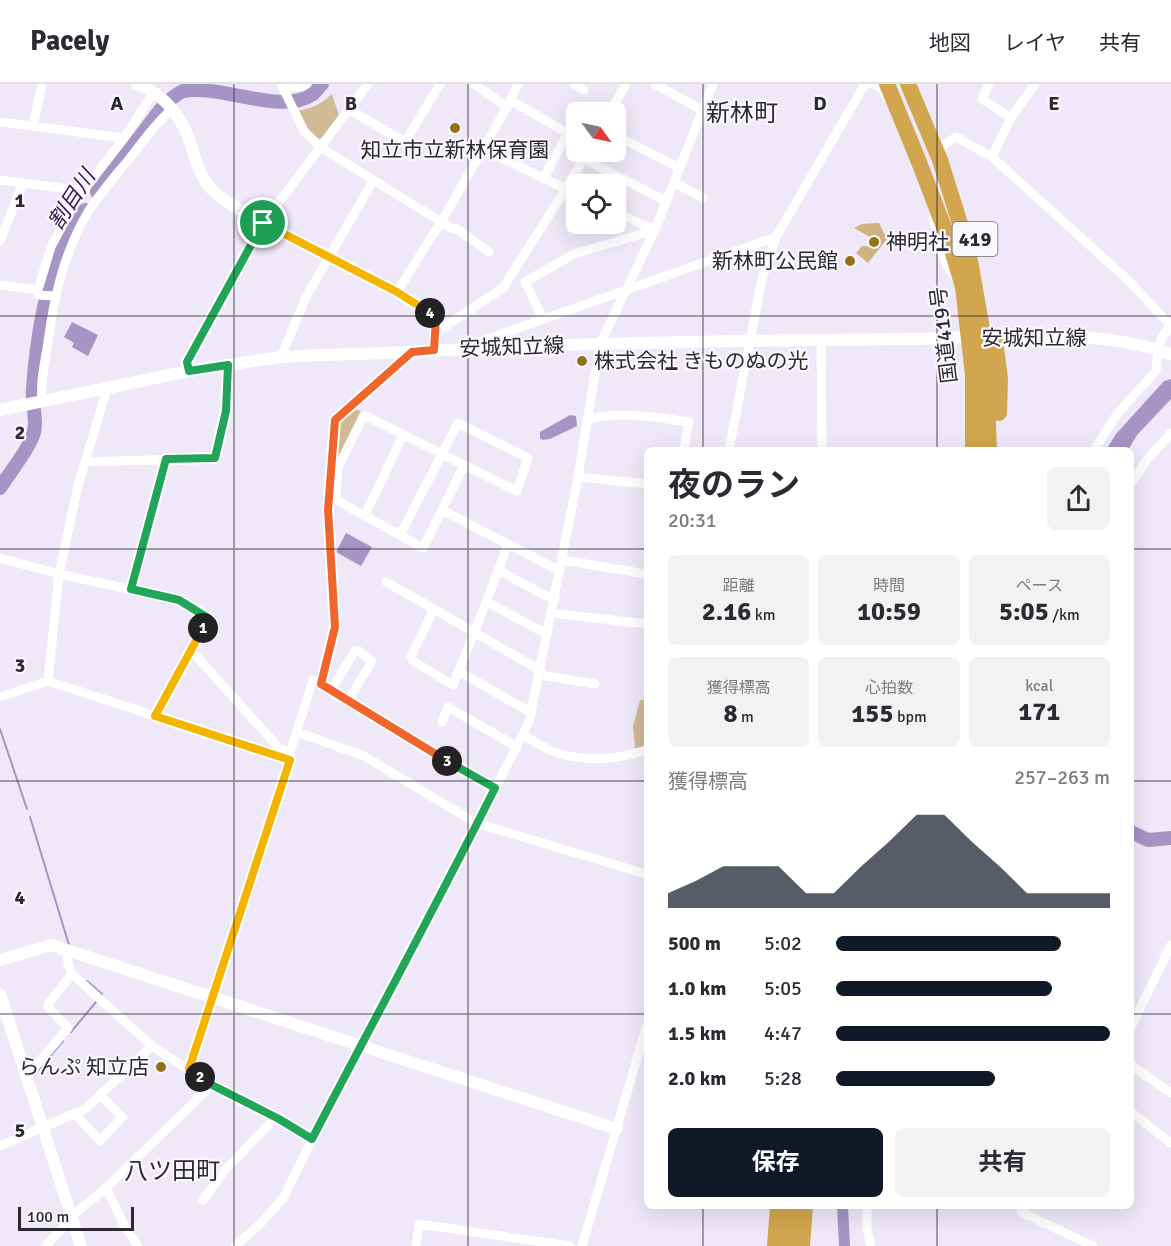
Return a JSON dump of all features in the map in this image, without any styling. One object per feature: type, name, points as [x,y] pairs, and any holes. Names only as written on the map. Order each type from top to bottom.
[{"type":"highway","name":"国道419号","points":[[887,84],[920,162],[963,287],[974,375],[973,447]]},
{"type":"highway","name":"419","points":[[897,84],[940,189],[967,275],[979,353],[983,421],[981,447]]},
{"type":"highway","name":"419","points":[[908,84],[940,160],[968,249],[985,346],[989,447]]},
{"type":"highway","name":"419","points":[[920,84],[946,144],[977,244],[1000,379],[997,447]]},
{"type":"highway","points":[[775,1246],[778,1209]]},
{"type":"highway","points":[[782,1246],[783,1209]]},
{"type":"highway","points":[[790,1246],[793,1209]]},
{"type":"highway","points":[[802,1246],[805,1209]]},
{"type":"highway","points":[[808,1246],[810,1209]]},
{"type":"street","points":[[33,126],[42,84]]},
{"type":"street","points":[[137,84],[164,101],[186,132],[205,181],[218,195],[263,223],[397,292],[432,315],[436,319],[434,350]]},
{"type":"street","points":[[307,84],[302,87],[283,88],[304,131],[320,147],[451,228],[457,228],[489,252]]},
{"type":"street","points":[[189,371],[187,362],[263,223],[368,84]]},
{"type":"street","points":[[350,110],[405,142],[440,84]]},
{"type":"street","points":[[474,84],[566,132]]},
{"type":"street","points":[[397,292],[444,217],[518,84]]},
{"type":"street","points":[[574,84],[584,90]]},
{"type":"street","points":[[616,102],[626,84]]},
{"type":"street","points":[[655,84],[672,88],[702,110]]},
{"type":"street","points":[[235,1246],[278,1206],[287,1192],[360,1046],[401,973],[523,735],[532,713],[555,598],[600,344],[624,290],[655,230],[713,84]]},
{"type":"street","points":[[989,84],[982,99],[1011,118]]},
{"type":"street","points":[[992,157],[1011,118],[1035,84]]},
{"type":"street","points":[[730,447],[762,279],[776,237],[865,85],[882,89],[934,222],[946,265],[963,287]]},
{"type":"street","points":[[38,292],[51,247],[83,191],[124,138],[164,101]]},
{"type":"street","points":[[42,401],[41,386],[54,296],[68,252],[89,210],[150,133],[164,101]]},
{"type":"street","points":[[0,122],[124,138]]},
{"type":"street","points":[[946,144],[956,137],[992,157],[1129,281],[1171,325],[1162,337],[1164,352],[1156,371],[1117,414],[1096,447]]},
{"type":"street","points":[[626,141],[680,168]]},
{"type":"street","points":[[543,178],[566,144]]},
{"type":"street","points":[[483,149],[565,190]]},
{"type":"street","points":[[435,333],[503,288],[581,162]]},
{"type":"street","points":[[590,162],[666,201]]},
{"type":"street","points":[[0,180],[83,191]]},
{"type":"street","points":[[281,357],[306,297],[374,181]]},
{"type":"street","points":[[674,182],[703,198]]},
{"type":"street","points":[[0,241],[23,183]]},
{"type":"street","points":[[626,217],[655,230]]},
{"type":"street","points":[[543,319],[525,282],[574,254],[655,230]]},
{"type":"street","points":[[474,349],[479,342],[776,237]]},
{"type":"street","points":[[0,285],[54,296]]},
{"type":"street","name":"安城知立線","points":[[0,410],[189,371],[281,357],[600,344],[1053,335],[1088,337],[1164,352]]},
{"type":"street","points":[[821,340],[822,447]]},
{"type":"street","points":[[321,684],[335,627],[328,510],[335,420],[412,352]]},
{"type":"street","points":[[85,462],[215,458],[226,411],[228,365]]},
{"type":"street","points":[[48,681],[59,574],[78,486],[105,395],[105,388]]},
{"type":"street","points":[[588,418],[628,413],[689,422],[687,447]]},
{"type":"street","points":[[400,535],[441,454],[458,423],[528,458],[517,491],[464,465],[441,454],[364,416],[338,467],[336,498],[338,501],[423,548],[464,465]]},
{"type":"street","points":[[1134,479],[1146,461],[1171,433]]},
{"type":"street","points":[[365,515],[403,435]]},
{"type":"street","points":[[131,589],[166,459]]},
{"type":"street","points":[[578,477],[644,484]]},
{"type":"street","points":[[442,510],[560,571]]},
{"type":"street","points":[[434,609],[411,656],[412,661],[453,685],[508,544]]},
{"type":"street","points":[[0,558],[59,574],[179,600],[208,618],[155,716]]},
{"type":"street","points":[[562,560],[644,574]]},
{"type":"street","points":[[498,570],[546,596],[555,598]]},
{"type":"street","points":[[386,582],[540,673],[596,684]]},
{"type":"street","points":[[487,602],[548,633]]},
{"type":"street","points":[[552,613],[644,624]]},
{"type":"street","points":[[190,649],[279,748],[290,756]]},
{"type":"street","points":[[331,690],[355,651],[365,654],[372,661],[348,701]]},
{"type":"street","points":[[458,671],[532,713]]},
{"type":"street","points":[[189,1069],[214,998],[313,680],[495,788]]},
{"type":"street","points":[[0,697],[48,681],[290,756]]},
{"type":"street","points":[[442,722],[448,707],[517,747]]},
{"type":"street","points":[[297,732],[364,756],[476,823],[644,873]]},
{"type":"street","points":[[523,735],[555,752],[582,759],[626,758],[644,751]]},
{"type":"street","points":[[0,960],[46,945],[617,1129]]},
{"type":"street","points":[[1134,1021],[1171,945]]},
{"type":"street","points":[[67,951],[72,974],[152,1046],[212,1085],[276,1117],[312,1139]]},
{"type":"street","points":[[27,1076],[68,1028],[48,1007],[72,974]]},
{"type":"street","points":[[0,994],[44,1127],[69,1220],[81,1246]]},
{"type":"street","points":[[582,1246],[644,1035]]},
{"type":"street","points":[[0,1146],[85,1109],[152,1046]]},
{"type":"street","points":[[1134,1067],[1171,1093]]},
{"type":"street","points":[[45,1246],[69,1220],[106,1188],[212,1085]]},
{"type":"street","points":[[75,1114],[100,1141],[122,1118],[100,1095]]},
{"type":"street","points":[[1134,1114],[1171,1143]]},
{"type":"street","points":[[203,1200],[225,1170],[276,1117]]},
{"type":"street","points":[[106,1188],[125,1227],[138,1246]]},
{"type":"street","points":[[867,1209],[867,1228],[871,1246]]},
{"type":"street","points":[[1024,1209],[1021,1212],[1092,1246]]},
{"type":"street","points":[[416,1246],[419,1224],[570,1246]]},
{"type":"shaded area","points":[[332,94],[339,116],[323,138],[318,139],[306,128],[298,111],[316,105]]},
{"type":"shaded area","points":[[879,223],[887,239],[868,263],[856,253],[862,246],[875,247],[879,242],[854,228],[862,224]]},
{"type":"shaded area","points":[[72,322],[98,335],[88,356],[72,347],[74,343],[64,337]]},
{"type":"shaded area","points":[[1171,379],[1171,399],[1137,435],[1130,447],[1108,447],[1116,434],[1164,381]]},
{"type":"shaded area","points":[[353,408],[363,412],[337,464],[340,421]]},
{"type":"shaded area","points":[[570,415],[576,416],[577,426],[550,439],[540,438],[540,432]]},
{"type":"shaded area","points":[[346,533],[372,547],[361,566],[336,552]]},
{"type":"shaded area","points":[[640,700],[644,700],[644,749],[635,748],[633,726]]},
{"type":"shaded area","points":[[837,1209],[848,1209],[850,1246],[839,1246]]},
{"type":"waterway","name":"割目川","points":[[97,192],[162,108],[171,98],[183,91],[198,90],[285,102],[300,100],[313,94],[322,84]]},
{"type":"waterway","name":"割目川","points":[[0,488],[25,451],[34,432],[34,373],[46,296],[61,252],[85,210]]},
{"type":"waterway","points":[[0,729],[27,809]]},
{"type":"waterway","points":[[30,817],[69,945]]},
{"type":"waterway","points":[[1134,833],[1148,840],[1171,838]]},
{"type":"waterway","points":[[87,981],[102,994]]},
{"type":"waterway","points":[[71,1032],[96,1002]]},
{"type":"waterway","points":[[34,1075],[63,1041]]},
{"type":"place","name":"知立市立新林保育園","points":[[455,128]]},
{"type":"place","name":"神明社","points":[[874,242]]},
{"type":"place","name":"新林町公民館","points":[[850,261]]},
{"type":"place","name":"株式会社 きものぬの光","points":[[582,361]]},
{"type":"place","name":"らんぷ 知立店","points":[[161,1067]]},
{"type":"district","name":"新林町","points":[[742,113]]},
{"type":"district","name":"八ツ田町","points":[[172,1171]]},
{"type":"route","points":[[263,223],[397,292],[436,319],[434,350],[412,352],[335,420],[328,510],[335,627],[321,684],[495,788],[401,973],[312,1139],[279,1119],[212,1085],[189,1069],[290,760],[155,716],[208,618],[179,600],[131,589],[166,459],[215,458],[226,411],[228,365],[189,371],[187,362],[263,223]]}]
